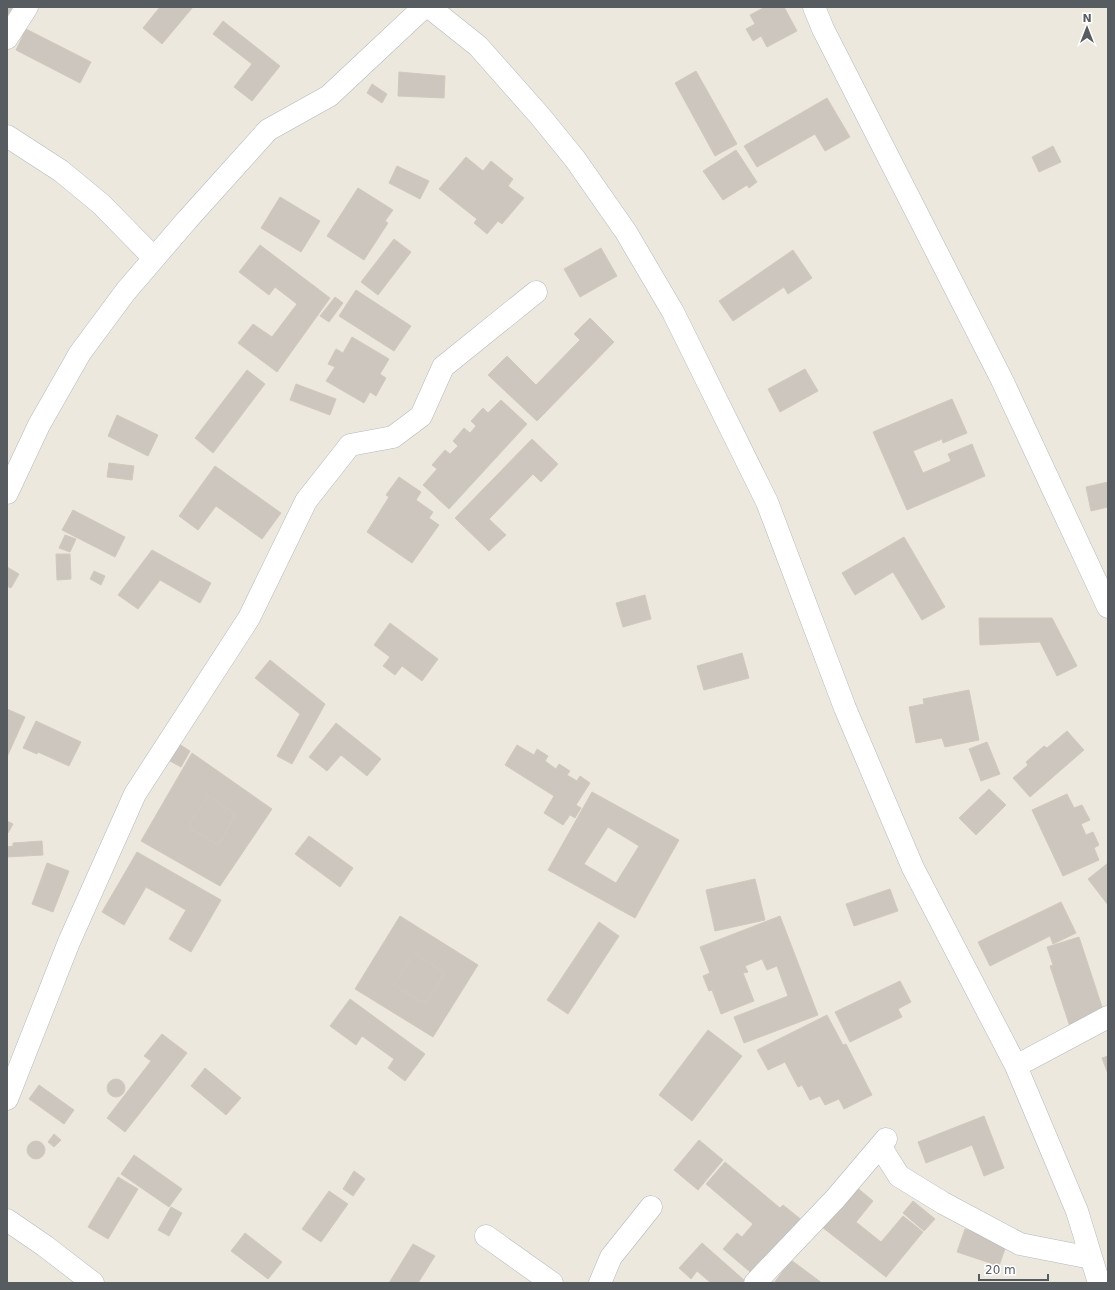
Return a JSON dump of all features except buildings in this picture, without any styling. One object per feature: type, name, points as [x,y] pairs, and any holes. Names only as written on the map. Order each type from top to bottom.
[{"type":"street","points":[[7,38],[27,7]]},
{"type":"street","points":[[7,493],[39,425],[80,353],[126,291],[154,258],[268,130],[329,96],[424,7]]},
{"type":"street","points":[[429,7],[478,46],[540,116],[575,159],[626,232],[673,312],[768,502],[845,708],[913,868],[1016,1066],[1077,1211],[1099,1283]]},
{"type":"street","points":[[814,7],[826,36],[1002,380],[1108,607]]},
{"type":"street","points":[[7,136],[61,171],[101,204],[154,258]]},
{"type":"street","points":[[7,1099],[70,942],[135,794],[249,618],[306,501],[350,445],[393,437],[421,416],[443,367],[536,292]]},
{"type":"street","points":[[1016,1066],[1108,1017]]},
{"type":"street","points":[[755,1283],[835,1199],[883,1143],[900,1176],[943,1203],[1020,1244],[1091,1258]]},
{"type":"street","points":[[600,1283],[611,1257],[651,1207]]},
{"type":"street","points":[[7,1220],[45,1246],[93,1283]]},
{"type":"street","points":[[486,1236],[552,1283]]}]
